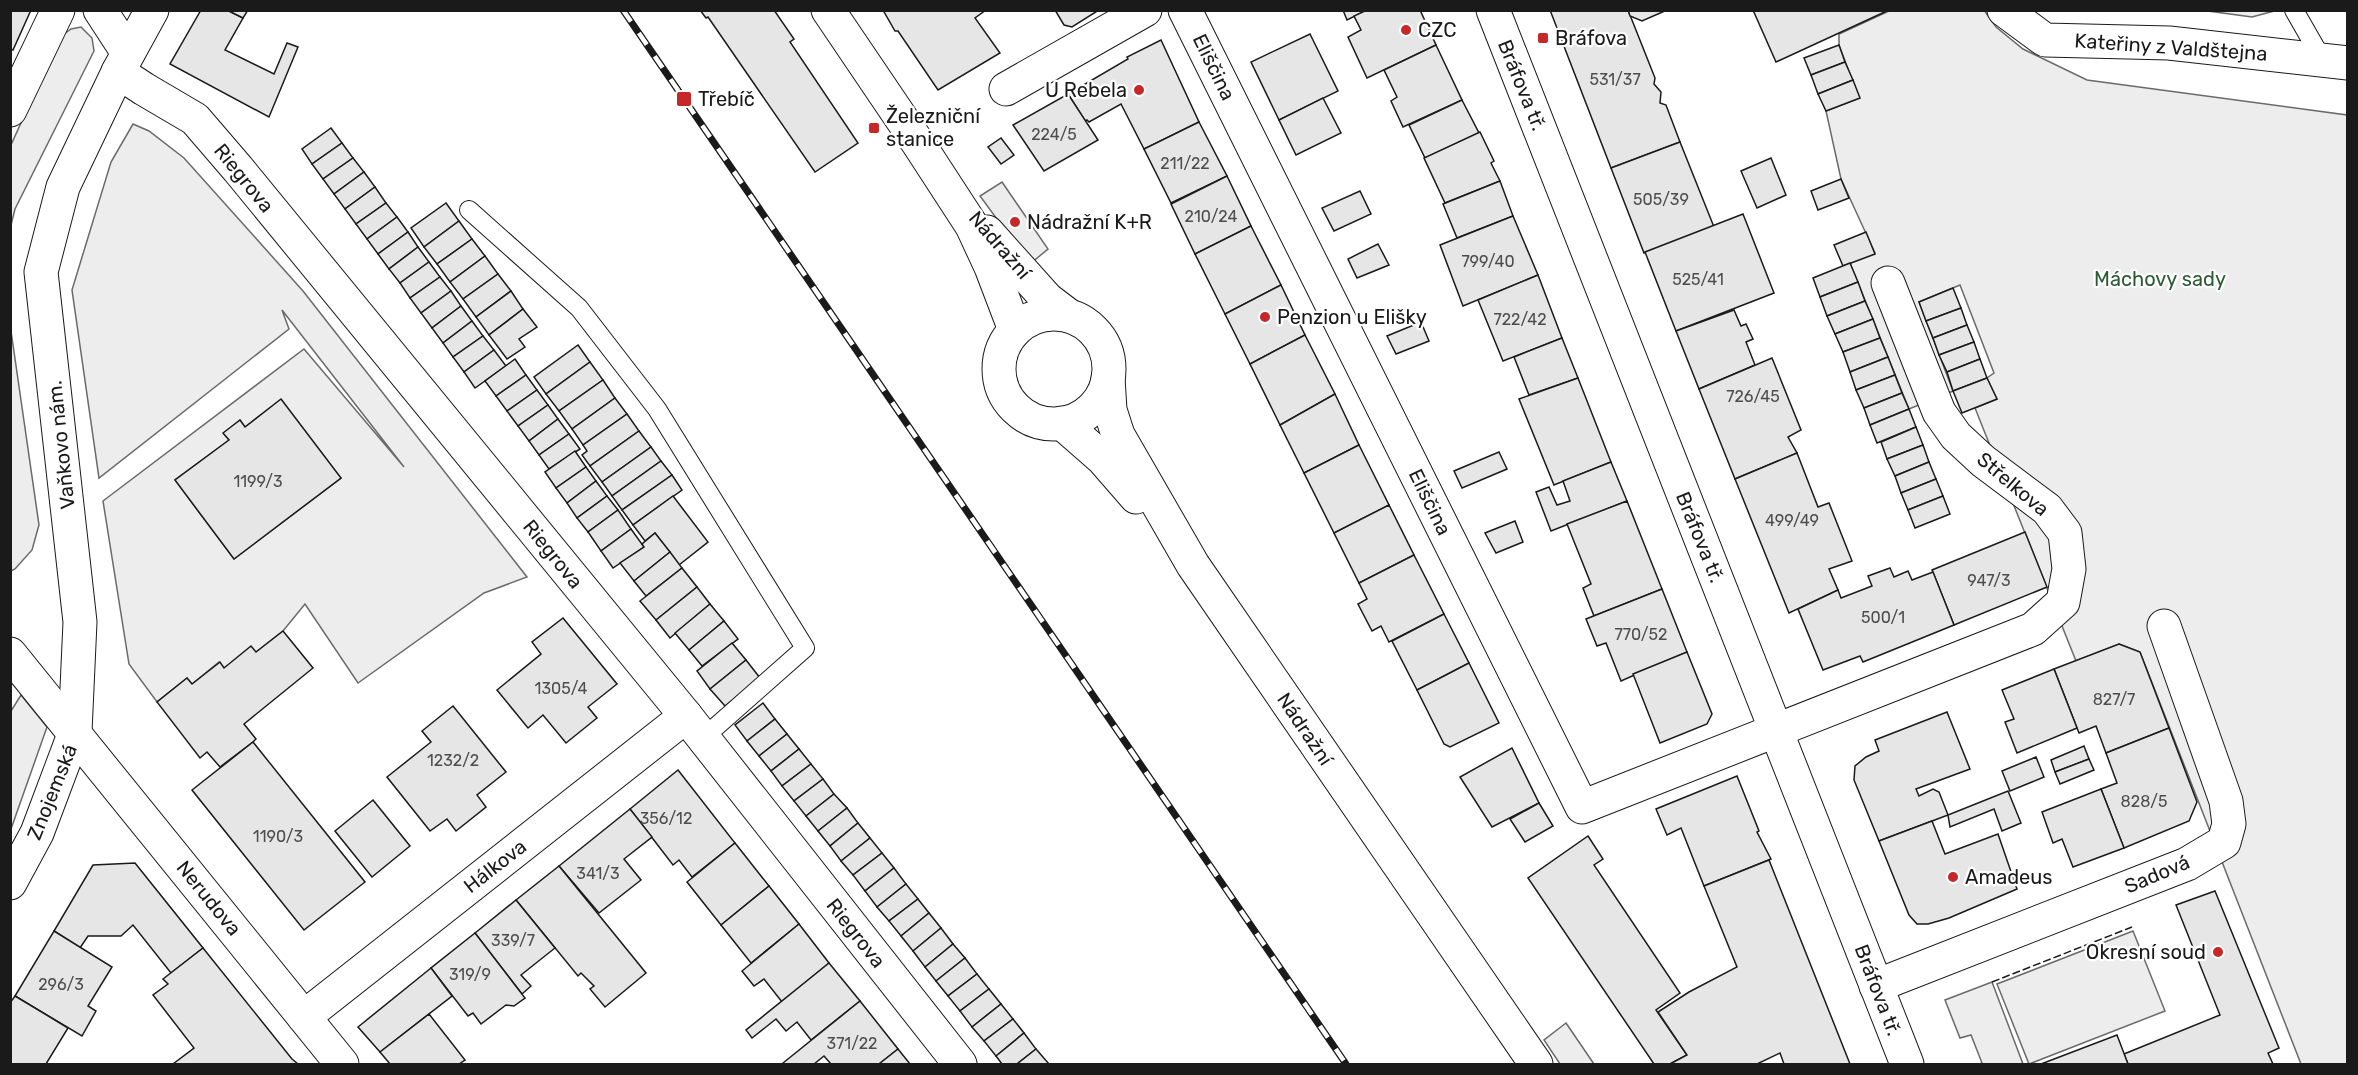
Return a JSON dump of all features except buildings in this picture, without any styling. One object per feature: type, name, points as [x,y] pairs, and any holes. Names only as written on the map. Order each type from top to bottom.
[{"type":"street","points":[[10,110],[58,10]]},
{"type":"street","points":[[100,10],[123,62]]},
{"type":"street","points":[[123,62],[152,10]]},
{"type":"street","name":"Nádražní","points":[[828,10],[936,170],[977,236],[992,267],[1014,330]]},
{"type":"street","points":[[1006,89],[1145,10]]},
{"type":"street","name":"Eliščina","points":[[1185,10],[1582,807],[1777,731]]},
{"type":"street","name":"Bráfova tř.","points":[[1492,10],[1907,1065]]},
{"type":"street","name":"Kateřiny z Valdštejna","points":[[2004,10],[2045,40],[2169,43],[2335,61]]},
{"type":"street","name":"Riegrova","points":[[123,62],[144,90],[195,119],[694,727],[960,1065]]},
{"type":"street","name":"Vaňkovo nám.","points":[[75,732],[80,622],[41,272],[63,188],[123,62]]},
{"type":"street","name":"Nádražní","points":[[936,170],[1004,253],[1047,298],[1068,315],[1088,326],[1103,344],[1109,367],[1110,410],[1118,435],[1193,565],[1536,1065]]},
{"type":"street","name":"Střelkova","points":[[1777,731],[2033,629],[2063,602],[2069,569],[2065,533],[2047,509],[1983,461],[1956,436],[1939,412],[1888,283]]},
{"type":"street","points":[[1068,315],[1045,314],[1023,323],[1014,330],[1006,341],[999,366],[1004,391],[1019,411],[1031,418],[1043,423],[1062,423],[1081,417],[1091,410],[1100,400],[1108,378]]},
{"type":"street","points":[[1062,423],[1102,458],[1193,565]]},
{"type":"street","name":"Sadová","points":[[1876,986],[2187,864],[2224,842],[2229,824],[2226,801],[2164,626]]},
{"type":"street","points":[[11,657],[75,732]]},
{"type":"street","name":"Hálkova","points":[[304,1017],[694,727]]},
{"type":"street","name":"Znojemská","points":[[10,883],[37,832],[75,732]]},
{"type":"street","name":"Nerudova","points":[[75,732],[342,1065]]},
{"type":"lane","points":[[2294,10],[2335,61]]},
{"type":"lane","points":[[469,210],[579,308],[657,409],[805,648],[694,727]]},
{"type":"shaded area","name":"Máchovy sady","points":[[1984,10],[1996,27],[2023,49],[2087,80],[2347,115],[2347,1064],[2301,1064],[2140,652],[2119,644],[2076,661],[1975,408],[1997,399],[1987,378],[1994,373],[1960,285],[1919,302],[1953,391],[1909,409],[1850,263],[1875,253],[1841,179],[1826,111],[1859,98],[1839,45],[1839,34],[1889,11]]},
{"type":"shaded area","points":[[2208,10],[2278,10],[2252,17],[2208,11]]},
{"type":"shaded area","points":[[81,27],[92,38],[94,51],[15,209],[11,225],[11,145],[60,37],[71,29]]},
{"type":"shaded area","points":[[133,124],[149,131],[184,158],[303,291],[527,577],[484,593],[358,683],[305,604],[283,631],[256,652],[224,668],[219,662],[192,684],[187,678],[157,702],[129,664],[103,501],[304,349],[404,467],[282,310],[289,329],[99,478],[72,290],[111,162]],"holes":[[[281,400],[341,478],[234,559],[175,480],[229,440],[224,433],[240,420],[245,427]]]},
{"type":"shaded area","name":"Nádražní K+R","points":[[1002,182],[1048,249],[1030,264],[980,196]]},
{"type":"shaded area","points":[[11,331],[39,525],[32,550],[11,571]]},
{"type":"shaded area","points":[[21,695],[47,727],[11,829],[11,711]]},
{"type":"shaded area","points":[[2133,931],[2165,1011],[2029,1064],[1997,984]]},
{"type":"shaded area","points":[[1992,982],[2023,1064],[1979,1064],[1982,1063],[1971,1035],[1960,1038],[1945,1000]]},
{"type":"shaded area","points":[[1566,1023],[1594,1064],[1560,1064],[1544,1040]]},
{"type":"railway","points":[[623,10],[1346,1064]]},
{"type":"fence","points":[[1992,982],[2132,927]]},
{"type":"place","name":"CZC","points":[[1406,30]]},
{"type":"place","name":"Bráfova","points":[[1543,38]]},
{"type":"place","name":"U Rebela","points":[[1139,90]]},
{"type":"place","name":"Třebíč","points":[[684,99]]},
{"type":"place","name":"Železniční stanice","points":[[874,128]]},
{"type":"place","name":"Nádražní K+R","points":[[1015,222]]},
{"type":"place","name":"Penzion u Elišky","points":[[1265,317]]},
{"type":"place","name":"Amadeus","points":[[1953,877]]},
{"type":"place","name":"Okresní soud","points":[[2218,952]]}]
